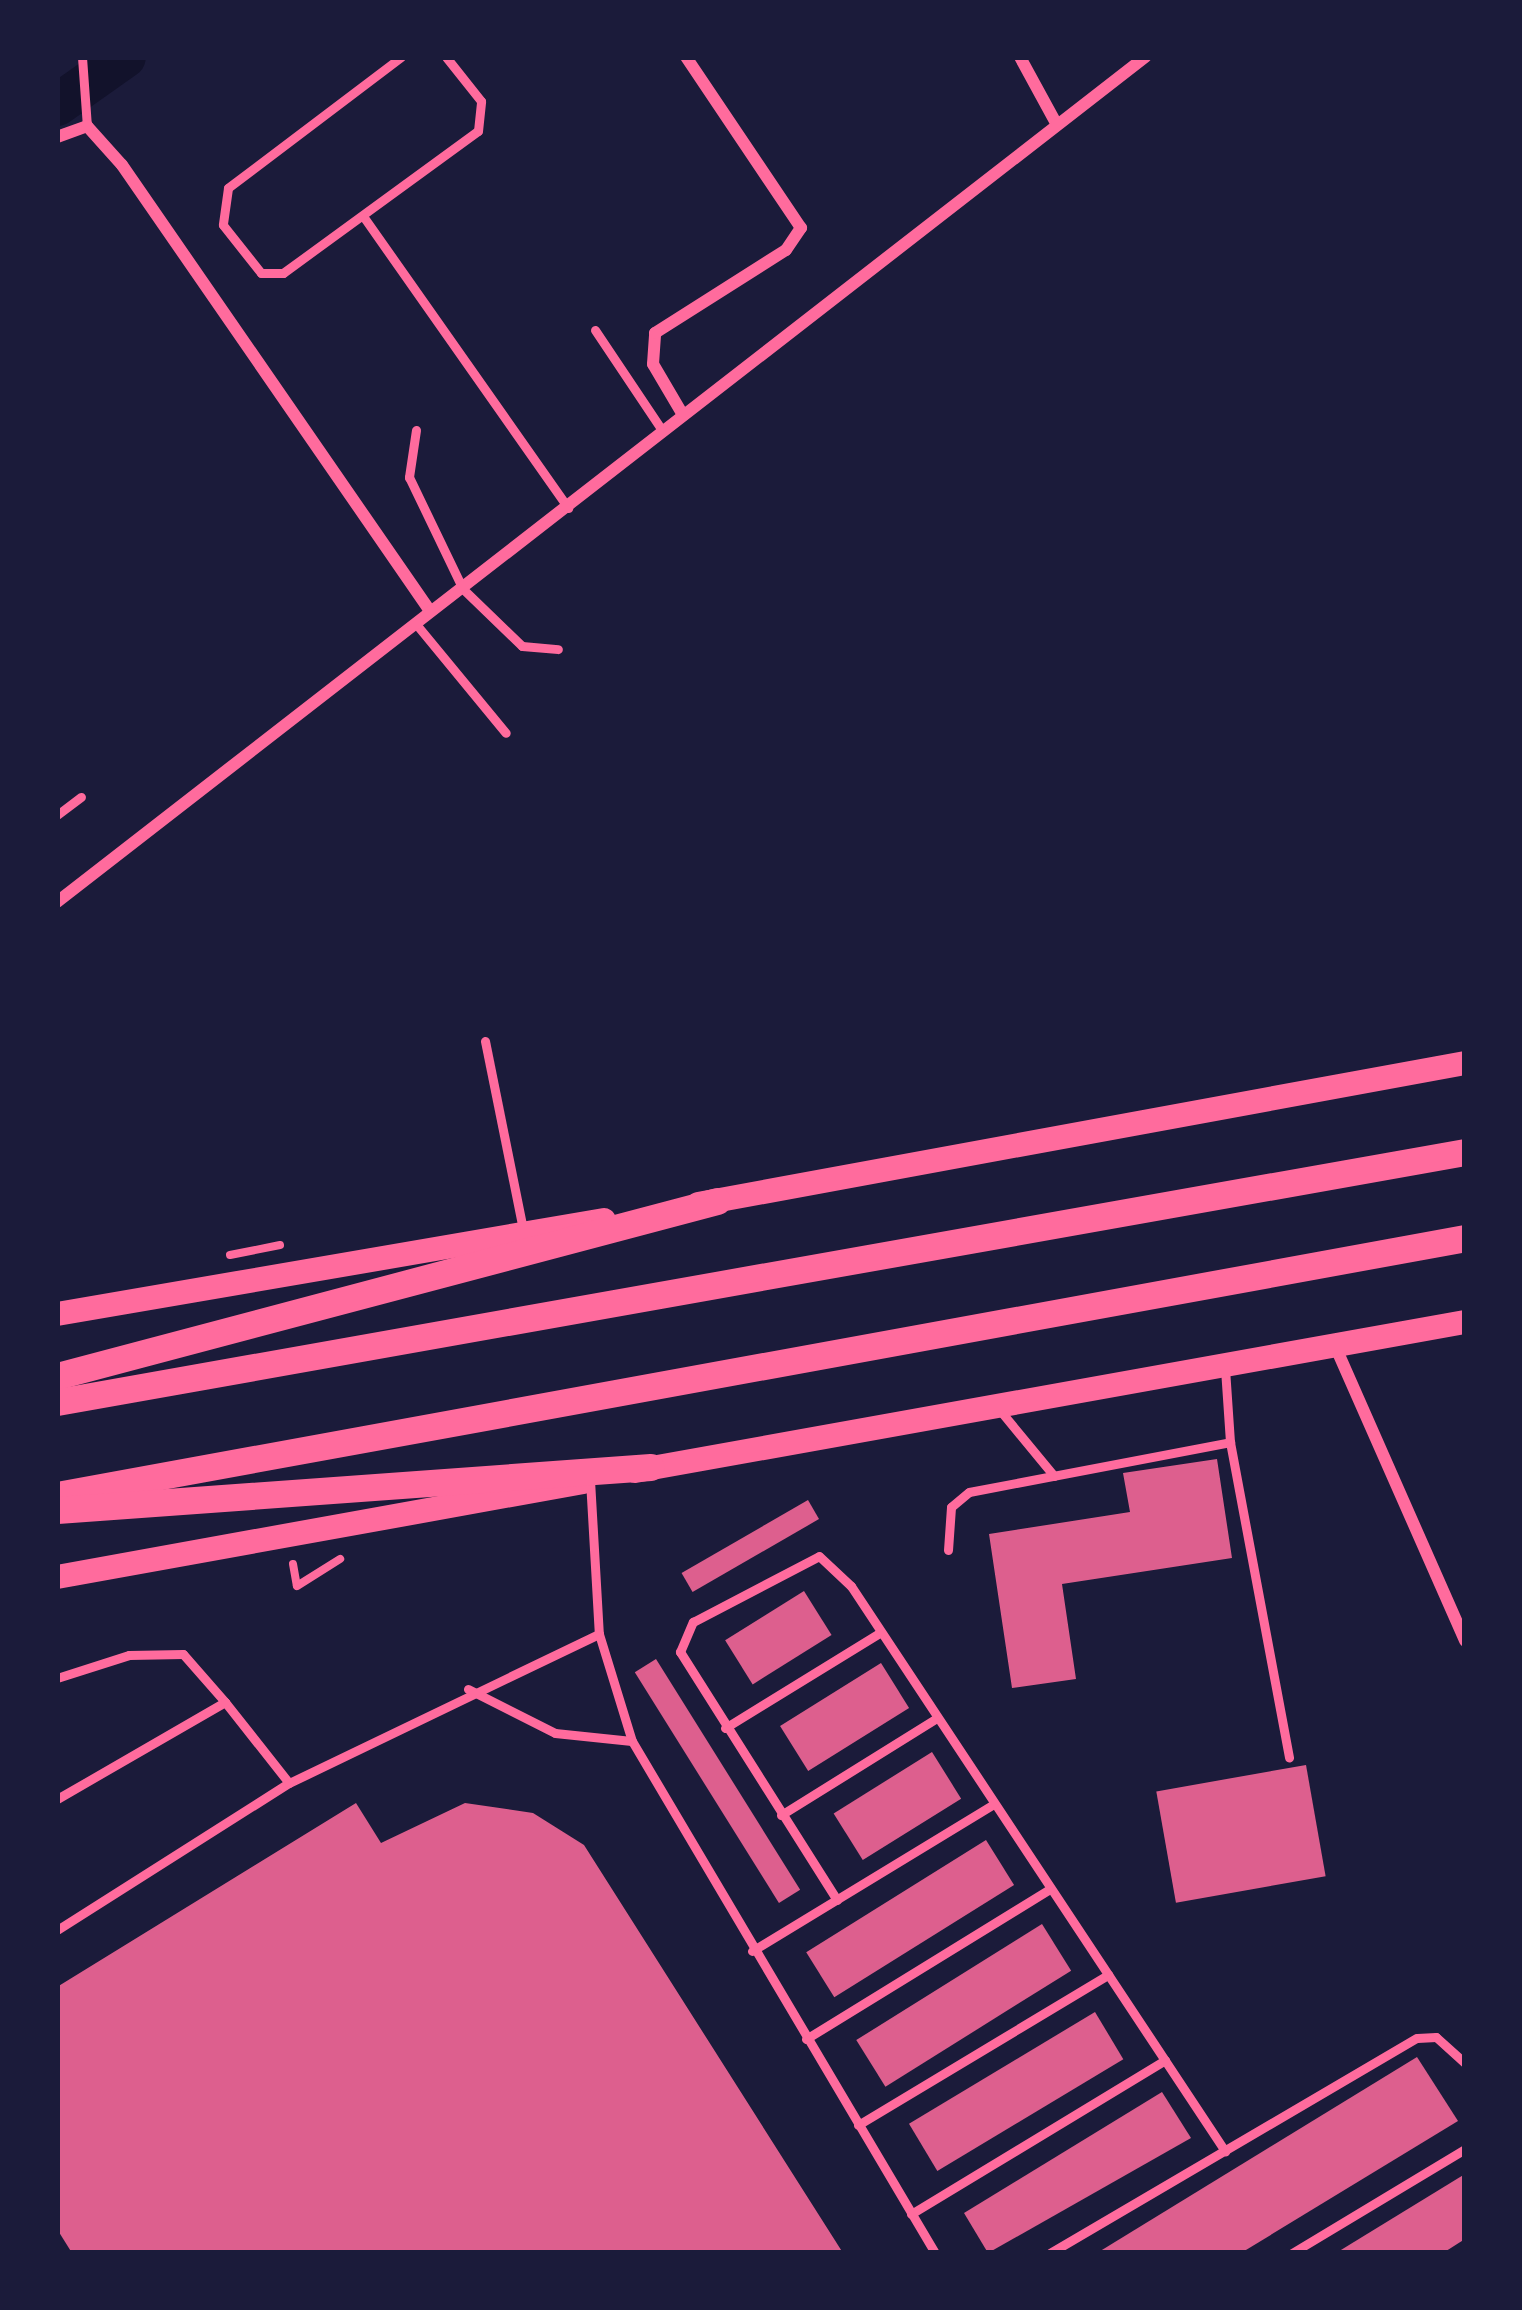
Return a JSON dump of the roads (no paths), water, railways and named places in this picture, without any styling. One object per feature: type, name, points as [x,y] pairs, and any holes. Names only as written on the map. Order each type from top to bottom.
[{"type":"highway","points":[[57,1402],[1465,1152]]},
{"type":"highway","points":[[57,1376],[717,1201]]},
{"type":"highway","points":[[57,1495],[1465,1238]]},
{"type":"highway","points":[[57,1510],[650,1467]]},
{"type":"main road","points":[[57,1315],[717,1201],[1465,1063]]},
{"type":"main road","points":[[57,1576],[1465,1322]]},
{"type":"street","points":[[683,415],[653,364],[655,333],[786,250],[801,228],[686,57]]},
{"type":"street","points":[[1020,57],[1057,125]]},
{"type":"street","points":[[57,902],[1145,57]]},
{"type":"street","points":[[57,137],[87,126],[430,611]]},
{"type":"street","points":[[1336,1348],[1465,1641]]},
{"type":"lane","points":[[401,57],[228,188],[220,215],[272,276],[363,216],[478,130],[481,101],[446,57]]},
{"type":"lane","points":[[82,59],[87,126]]},
{"type":"lane","points":[[363,216],[568,508]]},
{"type":"lane","points":[[595,330],[662,430]]},
{"type":"lane","points":[[416,430],[409,477],[463,589],[522,646],[558,649]]},
{"type":"lane","points":[[416,624],[506,734]]},
{"type":"lane","points":[[57,815],[81,797]]},
{"type":"lane","points":[[485,1041],[524,1234]]},
{"type":"lane","points":[[1225,1368],[1230,1442],[1289,1758]]},
{"type":"lane","points":[[998,1408],[1054,1476]]},
{"type":"lane","points":[[948,1550],[959,1497],[1230,1442]]},
{"type":"lane","points":[[590,1480],[599,1634],[632,1741],[934,2253]]},
{"type":"lane","points":[[837,1900],[680,1652],[693,1622],[819,1556],[881,1632],[1225,2151]]},
{"type":"lane","points":[[725,1728],[881,1632]]},
{"type":"lane","points":[[57,1930],[289,1784],[469,1689],[599,1634]]},
{"type":"lane","points":[[57,1678],[129,1655],[183,1654],[289,1784]]},
{"type":"lane","points":[[469,1689],[555,1733],[632,1741]]},
{"type":"lane","points":[[57,1799],[225,1702]]},
{"type":"lane","points":[[781,1815],[937,1718]]},
{"type":"lane","points":[[752,1951],[994,1804]]},
{"type":"lane","points":[[806,2039],[1050,1889]]},
{"type":"lane","points":[[858,2125],[1108,1976]]},
{"type":"lane","points":[[1050,2253],[1418,2038],[1436,2037],[1465,2063]]},
{"type":"lane","points":[[911,2214],[1165,2060]]},
{"type":"lane","points":[[1292,2253],[1465,2149]]},
{"type":"waterway","points":[[57,105],[125,57]]}]
